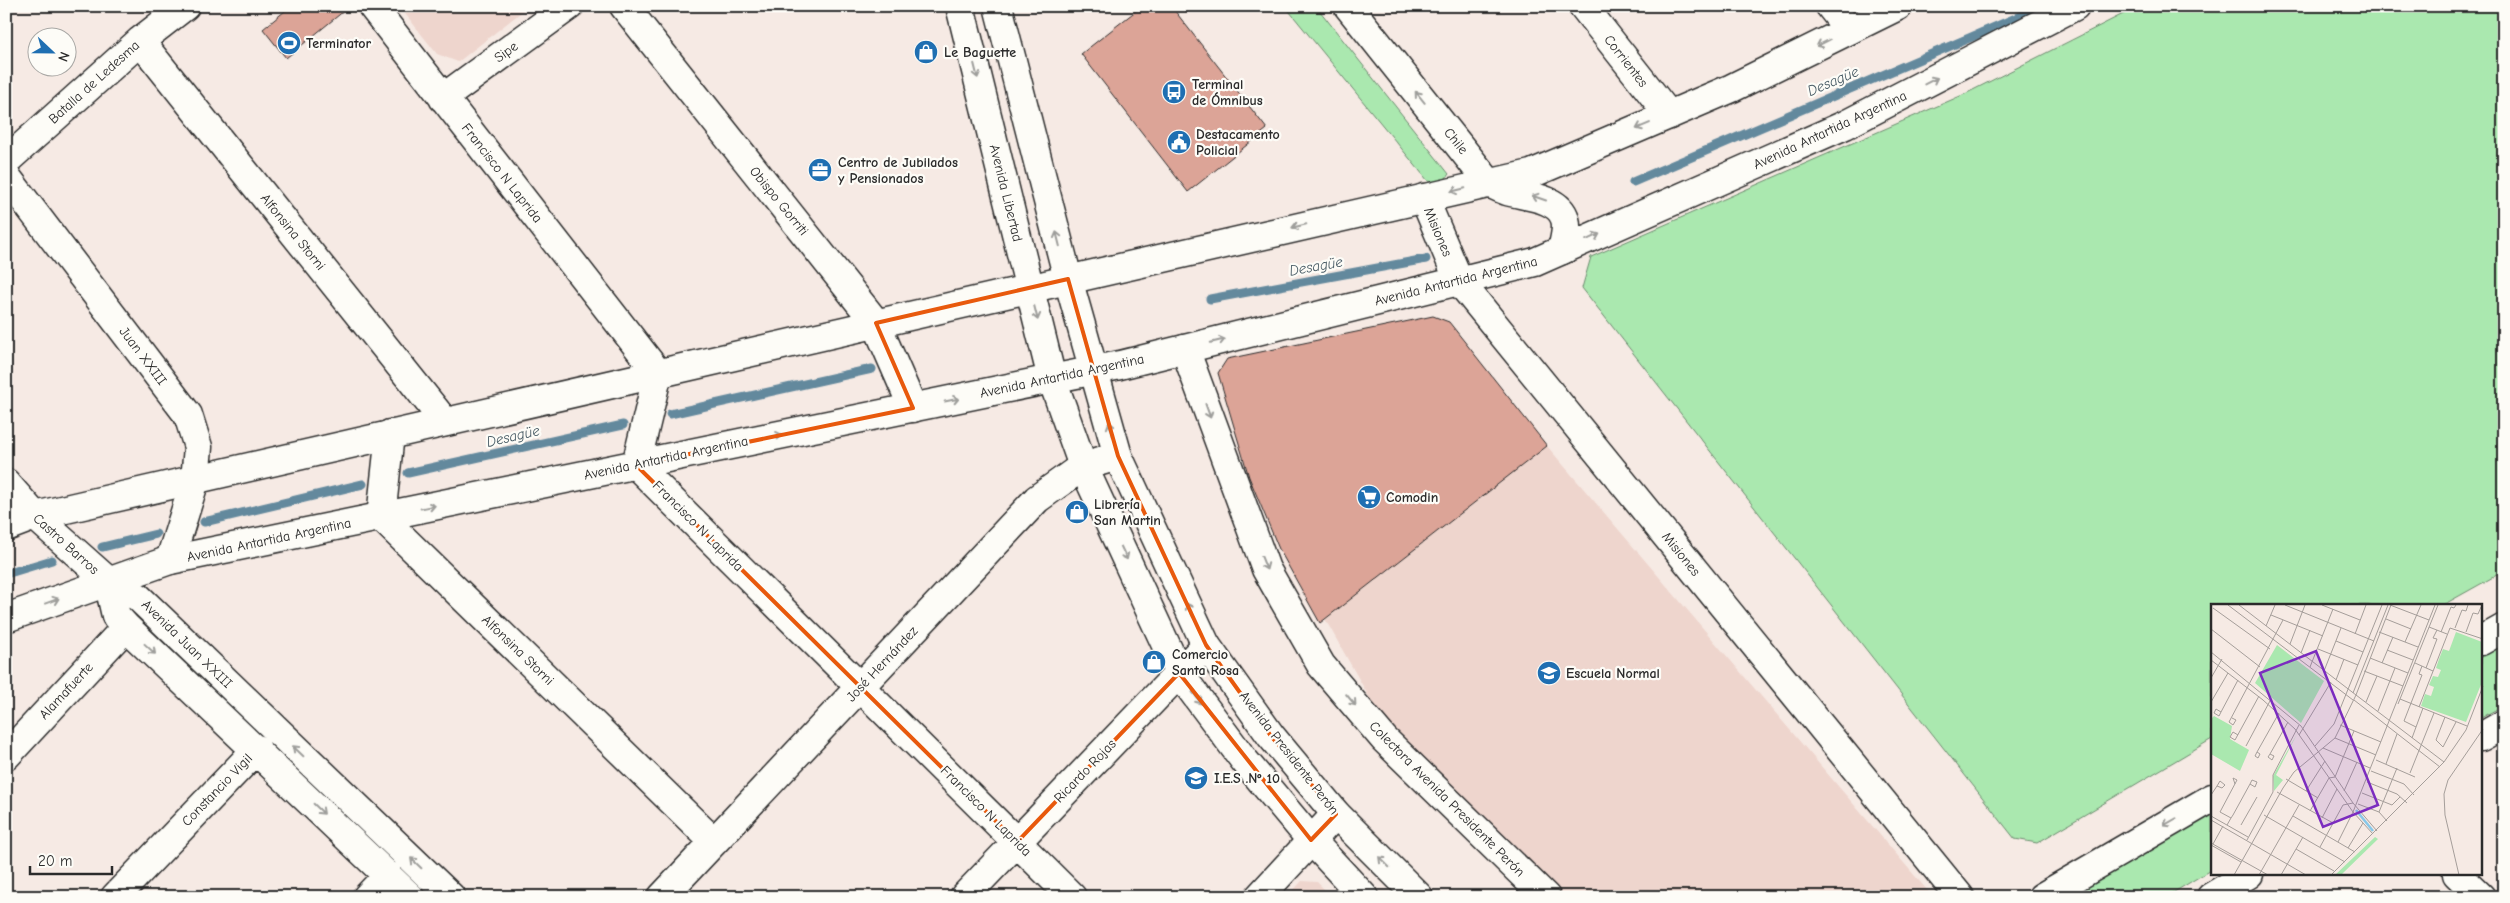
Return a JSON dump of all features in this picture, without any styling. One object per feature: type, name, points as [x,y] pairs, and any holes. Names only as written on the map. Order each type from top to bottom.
[{"type":"street","name":"Batalla de Ledesma","points":[[6,161],[140,41],[185,6]]},
{"type":"street","name":"Francisco N Laprida","points":[[372,6],[658,373]]},
{"type":"street","name":"Sipe","points":[[443,98],[569,6]]},
{"type":"street","name":"Obispo Gorriti","points":[[624,6],[876,323],[913,408]]},
{"type":"street","name":"Avenida Libertad","points":[[960,6],[1052,379]]},
{"type":"street","points":[[998,6],[1093,371]]},
{"type":"street","name":"Chile","points":[[1348,6],[1489,183]]},
{"type":"street","name":"Corrientes","points":[[1583,6],[1669,115]]},
{"type":"street","points":[[1830,6],[1849,30]]},
{"type":"street","points":[[6,527],[35,516],[1029,287],[1531,174],[1732,88],[1898,6]]},
{"type":"street","name":"Avenida Antartida Argentina","points":[[6,618],[170,560],[1093,371],[1535,262],[1846,126],[2075,6]]},
{"type":"street","name":"Alfonsina Storni","points":[[140,41],[445,422]]},
{"type":"street","name":"Juan XXIII","points":[[6,176],[188,415],[198,447],[195,480],[170,560]]},
{"type":"street","points":[[1489,183],[1506,191],[1536,196],[1550,202],[1565,217],[1566,231],[1562,250]]},
{"type":"street","name":"Misiones","points":[[1424,198],[1459,281],[1960,897]]},
{"type":"street","name":"Colectora Avenida Presidente Perón","points":[[1185,349],[1266,569],[1321,665],[1384,739],[1546,897]]},
{"type":"street","name":"Avenida Presidente Perón","points":[[1093,371],[1118,456],[1206,645],[1271,736],[1336,814],[1419,897]]},
{"type":"street","points":[[636,465],[658,373]]},
{"type":"street","points":[[1052,379],[1083,466],[1179,673],[1244,760],[1311,840],[1364,897]]},
{"type":"street","points":[[381,517],[390,434]]},
{"type":"street","name":"José Hernández","points":[[662,897],[1037,499],[1083,466],[1118,456]]},
{"type":"street","name":"Francisco N Laprida","points":[[636,465],[1072,897]]},
{"type":"street","name":"Castro Barros","points":[[6,482],[35,516],[108,581]]},
{"type":"street","name":"Alfonsina Storni","points":[[381,517],[714,842]]},
{"type":"street","name":"Avenida Juan XXIII","points":[[108,581],[116,616],[410,897]]},
{"type":"street","name":"Avenida Juan XXIII","points":[[108,581],[138,597],[451,897]]},
{"type":"street","name":"Alamafuerte","points":[[6,756],[126,626]]},
{"type":"street","points":[[2482,640],[2504,628]]},
{"type":"street","name":"Ricardo Rojas","points":[[964,897],[1206,645]]},
{"type":"street","points":[[2482,736],[2504,724]]},
{"type":"street","name":"Constancio Vigil","points":[[115,897],[257,749]]},
{"type":"street","points":[[2042,897],[2211,799]]},
{"type":"street","points":[[1259,897],[1336,814]]},
{"type":"street","points":[[367,897],[388,876]]},
{"type":"street","points":[[2211,897],[2246,876]]},
{"type":"street","points":[[2459,876],[2480,897]]},
{"type":"highlighted area","points":[[1068,279],[1118,456],[1206,645],[1271,736],[1336,814],[1311,840],[1179,673],[1017,842],[636,465],[913,408],[876,323]]},
{"type":"shaded area","points":[[399,6],[529,6],[458,62],[437,54]]},
{"type":"shaded area","name":"Escuela Normal","points":[[1547,446],[1933,897],[1560,897],[1386,727],[1325,619]]},
{"type":"shaded area","points":[[1302,881],[1317,882],[1332,897],[1287,897]]},
{"type":"green space","points":[[1285,6],[1316,6],[1449,174],[1442,183],[1428,181]]},
{"type":"green space","points":[[2139,6],[2504,6],[2504,571],[2445,604],[2211,604],[2211,740],[2037,843],[2015,839],[1582,288],[1591,257],[1965,94]]},
{"type":"green space","points":[[2504,638],[2504,705],[2482,717],[2482,650]]},
{"type":"green space","points":[[2211,811],[2211,870],[2166,897],[2065,897]]},
{"type":"building","name":"Terminator","points":[[291,6],[350,6],[286,58],[263,29]]},
{"type":"building","name":"Terminal de Ómnibus","points":[[1142,6],[1171,6],[1267,129],[1188,192],[1081,54]]},
{"type":"building","name":"Comodin","points":[[1433,316],[1449,322],[1547,446],[1320,623],[1279,549],[1249,477],[1218,373],[1227,359]]},
{"type":"waterway","name":"Desagüe","points":[[1633,182],[2044,6]]},
{"type":"waterway","name":"Desagüe","points":[[1210,299],[1426,259]]},
{"type":"waterway","name":"Desagüe","points":[[670,414],[872,369]]},
{"type":"waterway","name":"Desagüe","points":[[408,473],[623,425]]},
{"type":"waterway","name":"Desagüe","points":[[204,522],[363,484]]},
{"type":"waterway","name":"Desagüe","points":[[102,547],[156,534]]},
{"type":"waterway","name":"Desagüe","points":[[6,574],[52,560]]},
{"type":"place","name":"Terminator","points":[[289,43]]},
{"type":"place","name":"Le Baguette","points":[[926,52]]},
{"type":"place","name":"Terminal de Ómnibus","points":[[1174,92]]},
{"type":"place","name":"Destacamento Policial","points":[[1179,142]]},
{"type":"place","name":"Centro de Jubilados y Pensionados","points":[[820,170]]},
{"type":"place","name":"Comodin","points":[[1369,497]]},
{"type":"place","name":"Librería San Martin","points":[[1077,512]]},
{"type":"place","name":"Comercio Santa Rosa","points":[[1154,662]]},
{"type":"place","name":"Escuela Normal","points":[[1549,673]]},
{"type":"place","name":"I.E.S .Nº 10","points":[[1196,778]]}]
